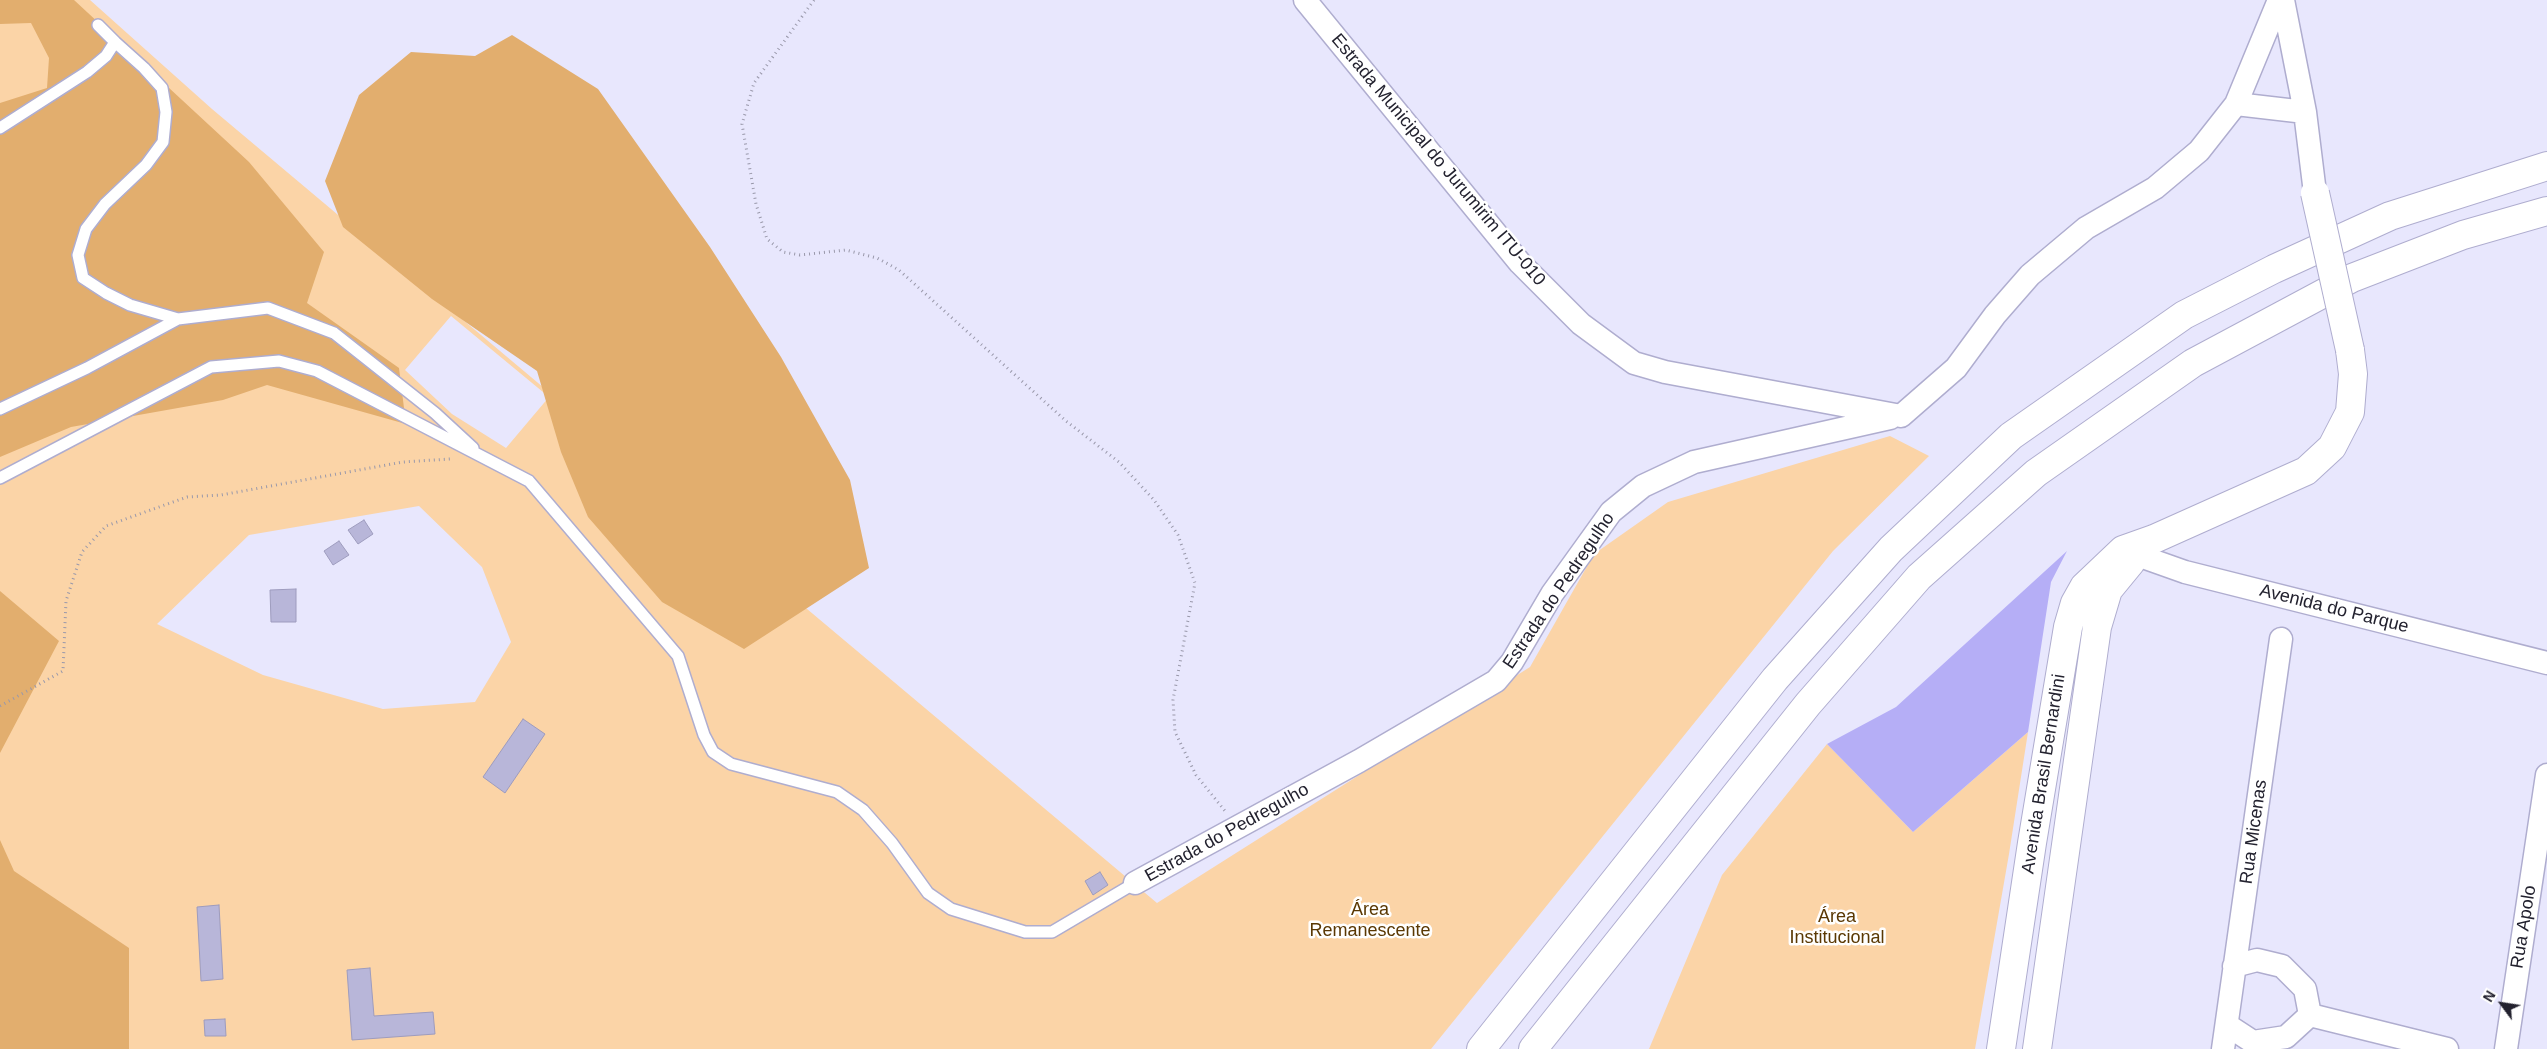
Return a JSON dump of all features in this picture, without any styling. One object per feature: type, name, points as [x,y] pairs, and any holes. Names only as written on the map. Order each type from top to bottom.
[{"type":"main road","points":[[1480,1049],[1775,679],[1891,549],[2011,436],[2184,315],[2274,269],[2390,216],[2547,166]]},
{"type":"main road","name":"Avenida Brasil Bernardini","points":[[2001,1049],[2032,843],[2068,626],[2075,604],[2084,588],[2138,548],[2306,472],[2332,447],[2350,412],[2353,374],[2350,350],[2316,193]]},
{"type":"main road","points":[[1533,1049],[1814,696],[1919,577],[2036,473],[2193,363],[2352,278],[2463,235],[2547,211]]},
{"type":"main road","name":"Avenida Brasil Bernardini","points":[[2037,1049],[2097,627],[2108,590],[2138,548]]},
{"type":"street","name":"Estrada Municipal do Jurumirim ITU-010","points":[[1305,0],[1520,263],[1581,324],[1634,363],[1665,372],[1901,416]]},
{"type":"street","points":[[1901,416],[1956,368],[1995,315],[2030,275],[2086,228],[2155,188],[2199,151],[2236,104],[2281,0]]},
{"type":"street","points":[[2281,0],[2305,112],[2316,193]]},
{"type":"street","points":[[2236,104],[2305,112]]},
{"type":"street","name":"Estrada do Pedregulho","points":[[1135,883],[1359,761],[1496,681],[1512,662],[1552,594],[1610,512],[1643,486],[1694,462],[1901,416]]},
{"type":"street","name":"Avenida do Parque","points":[[2138,548],[2185,572],[2547,663]]},
{"type":"street","name":"Rua Micenas","points":[[2223,1049],[2281,639]]},
{"type":"street","name":"Rua Apolo","points":[[2506,1049],[2547,774]]},
{"type":"street","points":[[2234,966],[2257,960],[2282,966],[2305,989],[2310,1015]]},
{"type":"street","points":[[2227,1025],[2253,1042],[2286,1037],[2310,1015]]},
{"type":"street","points":[[2310,1015],[2447,1049]]},
{"type":"lane","points":[[98,25],[144,68],[162,88],[166,112],[163,142],[146,165],[106,204],[86,229],[78,255],[83,278],[106,294],[130,305],[178,319]]},
{"type":"lane","points":[[0,128],[87,72],[106,56],[115,42]]},
{"type":"lane","points":[[0,409],[87,368],[178,319],[268,308],[334,334],[436,413],[483,457]]},
{"type":"lane","points":[[0,478],[211,367],[279,361],[317,371],[529,481],[678,656],[704,735],[713,752],[731,764],[837,792],[863,810],[892,843],[928,893],[952,909],[1026,932],[1052,932],[1135,883]]},
{"type":"path","points":[[814,0],[754,83],[742,124],[756,204],[767,239],[783,252],[800,255],[846,250],[877,258],[899,270],[1066,421],[1119,462],[1154,500],[1178,535],[1195,583],[1173,700],[1175,732],[1196,774],[1237,827]]},
{"type":"path","points":[[0,706],[63,671],[66,601],[82,552],[106,526],[188,497],[221,495],[403,462],[483,457]]},
{"type":"green space","name":"Área Remanescente","points":[[0,0],[90,0],[212,109],[1157,903],[1530,667],[1594,554],[1668,502],[1890,436],[1929,456],[1833,551],[1431,1049],[0,1049]],"holes":[[[451,316],[549,397],[506,448],[452,414],[405,370]],[[419,506],[482,567],[511,642],[475,702],[383,709],[263,675],[157,624],[249,535]]]},
{"type":"green space","name":"Área Institucional","points":[[2028,732],[1975,1049],[1649,1049],[1722,875],[1827,744],[1913,832]]},
{"type":"shaded area","points":[[0,0],[74,0],[249,162],[324,252],[307,303],[399,368],[406,424],[267,385],[223,400],[71,427],[0,457],[0,103],[47,88],[49,58],[31,23],[0,24]]},
{"type":"shaded area","points":[[512,35],[598,89],[710,247],[781,357],[850,480],[869,568],[744,649],[662,602],[588,517],[561,452],[537,371],[432,299],[343,227],[325,181],[359,95],[411,52],[475,56]]},
{"type":"shaded area","points":[[2067,551],[2051,582],[2028,732],[1913,832],[1827,744],[1896,707]]},
{"type":"shaded area","points":[[0,591],[59,641],[0,753]]},
{"type":"shaded area","points":[[0,840],[14,871],[129,948],[129,1049],[0,1049]]},
{"type":"building","points":[[364,520],[373,534],[358,544],[348,530]]},
{"type":"building","points":[[339,541],[349,555],[333,565],[324,551]]},
{"type":"building","points":[[296,589],[296,622],[271,622],[270,590]]},
{"type":"building","points":[[523,719],[545,734],[505,793],[483,777]]},
{"type":"building","points":[[1100,872],[1108,885],[1093,895],[1085,881]]},
{"type":"building","points":[[219,905],[223,979],[201,981],[197,907]]},
{"type":"building","points":[[370,968],[374,1016],[433,1012],[435,1034],[352,1040],[347,970]]},
{"type":"building","points":[[225,1019],[226,1036],[205,1036],[204,1020]]}]
